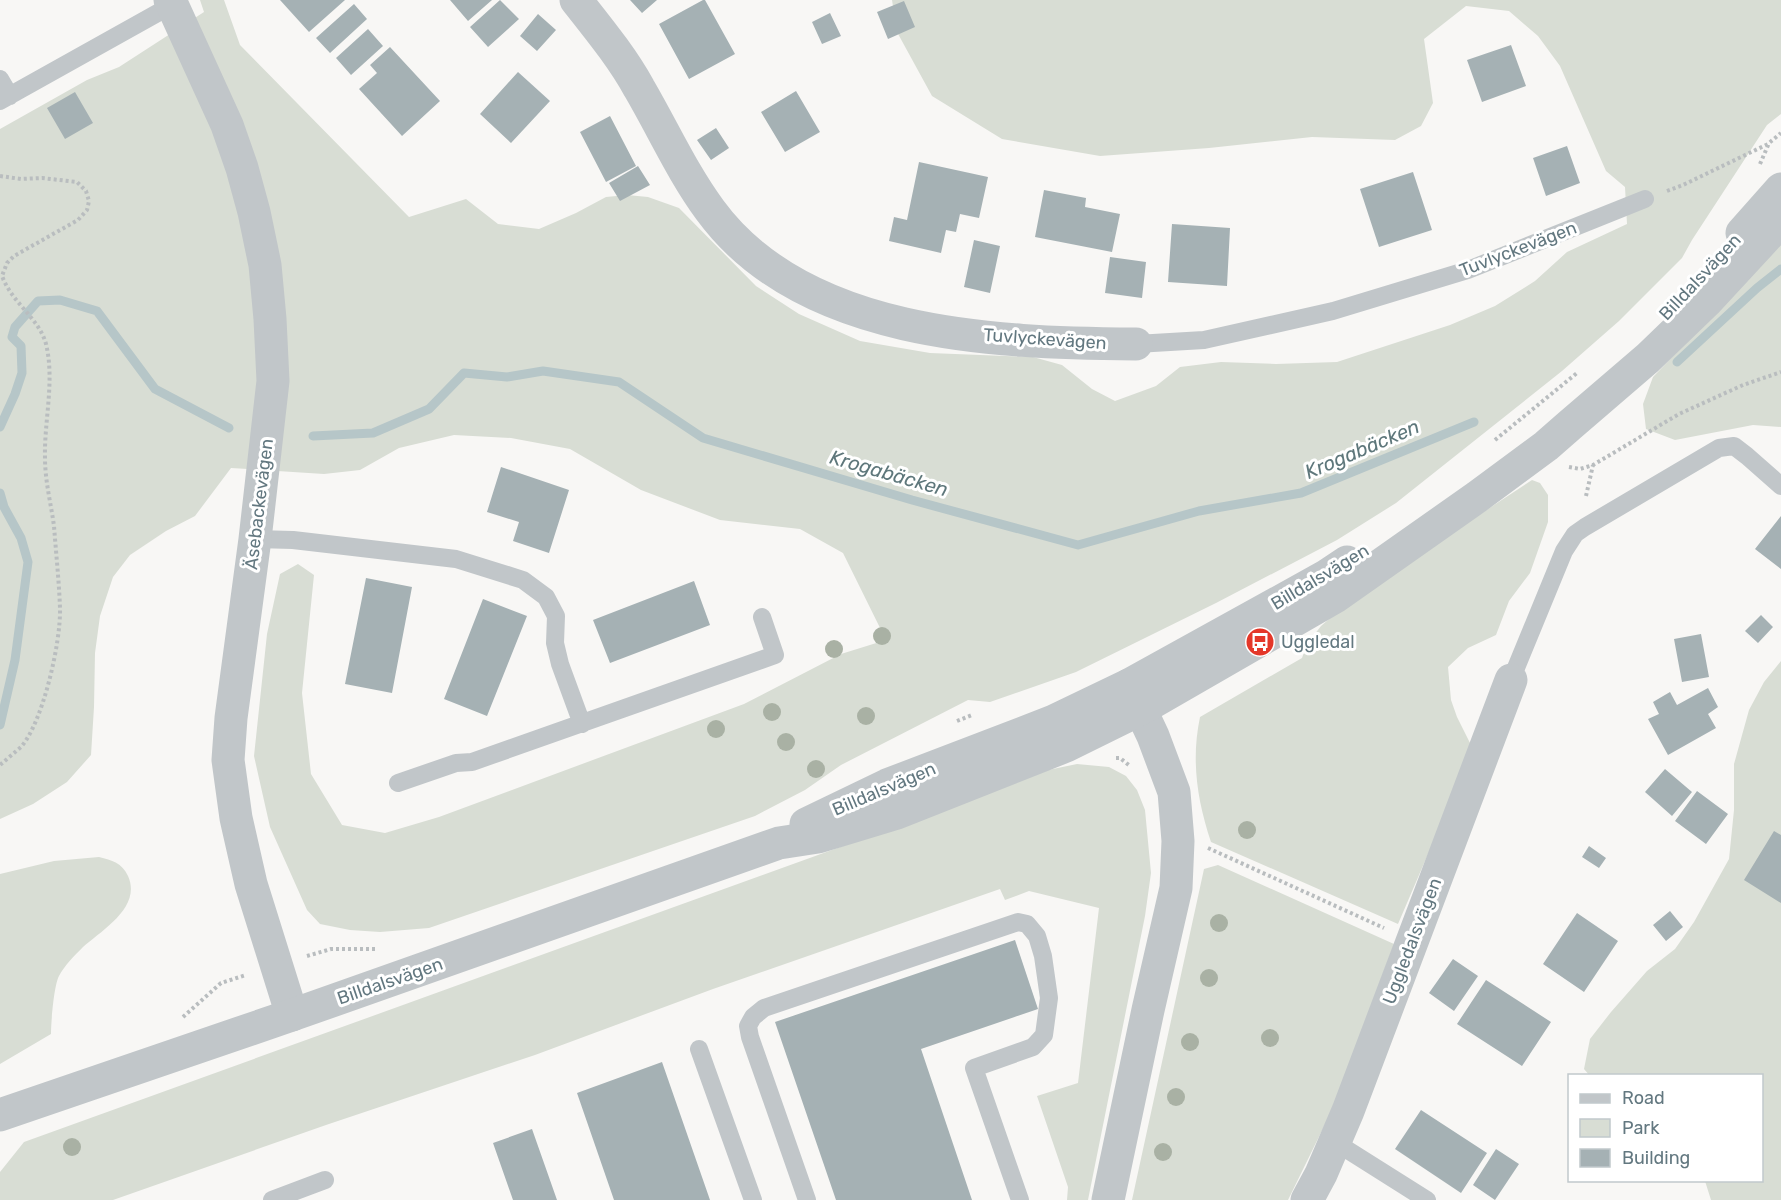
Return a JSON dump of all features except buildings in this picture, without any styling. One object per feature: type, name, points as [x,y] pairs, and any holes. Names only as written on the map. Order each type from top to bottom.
[{"type":"street","name":"Äsebackevägen","points":[[171,2],[227,125],[254,212],[265,265],[273,381],[231,718],[228,760],[236,818],[251,884],[292,1016]]},
{"type":"street","name":"Tuvlyckevägen","points":[[582,2],[638,86],[685,174],[710,211],[739,245],[769,268],[838,304],[871,316],[916,327],[1006,339],[1136,344]]},
{"type":"street","name":"Billdalsvägen","points":[[1135,697],[1326,576],[1452,491],[1532,429],[1636,343],[1693,287],[1769,180]]},
{"type":"street","name":"Billdalsvägen","points":[[0,1115],[292,1016],[779,843],[811,821],[887,785],[1054,721],[1135,697],[1260,642],[1335,597],[1546,446],[1656,350],[1706,302],[1781,221]]},
{"type":"street","name":"Uggledalsvägen","points":[[1307,1200],[1348,1111],[1511,680]]},
{"type":"street","points":[[1108,1200],[1176,888],[1178,841],[1174,792],[1135,697]]},
{"type":"lane","points":[[0,79],[5,99],[171,2]]},
{"type":"lane","name":"Tuvlyckevägen","points":[[1136,344],[1204,340],[1333,311],[1468,270],[1645,199]]},
{"type":"lane","points":[[1511,680],[1564,551],[1575,534],[1719,448],[1734,446],[1781,486]]},
{"type":"lane","points":[[255,539],[292,540],[456,560],[523,580],[546,597],[556,616],[555,643],[560,664],[582,724]]},
{"type":"lane","points":[[398,783],[456,763],[472,762],[775,656],[762,617]]},
{"type":"lane","points":[[807,1200],[750,1037],[748,1026],[753,1017],[764,1008],[1018,922],[1027,924],[1037,936],[1044,956],[1049,998],[1044,1035],[1033,1047],[974,1068],[1020,1200]]},
{"type":"lane","points":[[699,1049],[753,1200]]},
{"type":"lane","points":[[1335,1142],[1427,1200]]},
{"type":"lane","points":[[272,1200],[325,1180]]},
{"type":"path","points":[[1645,199],[1683,186],[1769,143],[1781,133]]},
{"type":"path","points":[[1769,143],[1769,180]]},
{"type":"path","points":[[0,176],[77,182],[86,191],[89,201],[87,210],[78,220],[14,256],[7,263],[2,276],[5,286],[39,327],[46,343],[49,361],[45,459],[54,527],[60,610],[55,654],[43,704],[33,728],[21,746],[0,765]]},
{"type":"path","points":[[1494,441],[1579,372]]},
{"type":"path","points":[[1593,465],[1679,414],[1743,385],[1781,372]]},
{"type":"path","points":[[956,721],[976,714]]},
{"type":"path","points":[[181,1018],[221,983],[331,949],[385,948]]},
{"type":"green space","points":[[200,0],[224,0],[240,45],[409,217],[466,199],[498,224],[539,229],[606,197],[627,195],[648,197],[679,208],[756,286],[799,314],[860,341],[930,353],[1033,357],[1062,365],[1092,389],[1115,401],[1156,386],[1180,367],[1221,362],[1276,364],[1337,362],[1450,325],[1495,306],[1535,281],[1567,252],[1627,224],[1625,187],[1606,171],[1560,66],[1538,36],[1509,11],[1466,6],[1424,39],[1433,103],[1421,126],[1395,140],[1312,137],[1100,156],[1002,139],[932,96],[897,32],[892,0],[1781,0],[1781,114],[1767,125],[1682,258],[1619,321],[1562,371],[1396,503],[1337,540],[1076,672],[990,702],[968,700],[841,765],[805,790],[755,816],[429,928],[380,932],[350,930],[320,924],[307,910],[270,827],[254,756],[267,634],[280,574],[298,564],[314,575],[302,693],[311,774],[342,825],[385,833],[439,817],[744,704],[841,654],[886,640],[843,553],[800,529],[720,520],[641,490],[570,449],[511,438],[454,435],[399,448],[360,470],[324,474],[231,468],[195,516],[166,531],[130,555],[113,577],[100,616],[95,653],[91,755],[67,782],[33,804],[0,819],[0,129],[87,80],[119,67],[204,12]]},
{"type":"green space","points":[[1781,244],[1781,427],[1753,425],[1675,440],[1646,429],[1643,404],[1653,377]]},
{"type":"green space","points":[[1532,480],[1540,483],[1548,495],[1548,522],[1530,573],[1509,601],[1496,635],[1468,648],[1448,667],[1451,700],[1473,749],[1398,924],[1211,842],[1202,811],[1197,780],[1196,749],[1200,717],[1302,658],[1307,644],[1321,626],[1353,598]]},
{"type":"green space","points":[[1781,661],[1781,1200],[1711,1200],[1705,1182],[1763,1182],[1763,1074],[1588,1074],[1584,1069],[1590,1039],[1647,971],[1675,949],[1694,922],[1729,859],[1734,810],[1734,764],[1749,710],[1764,682]]},
{"type":"green space","points":[[1077,764],[1109,767],[1126,776],[1137,790],[1145,810],[1151,873],[1145,916],[1088,1200],[1067,1200],[1068,1187],[1037,1096],[1078,1083],[1099,908],[1029,891],[1005,900],[1000,889],[713,989],[535,1055],[113,1200],[0,1200],[0,1172],[24,1142],[1048,770]]},
{"type":"green space","points":[[99,857],[108,859],[123,868],[131,887],[130,898],[118,917],[80,950],[61,972],[54,995],[51,1034],[0,1064],[0,874],[54,861]]},
{"type":"green space","points":[[1218,865],[1394,944],[1332,1110],[1288,1200],[1132,1200],[1204,869]]},
{"type":"waterway","name":"Krogabäcken","points":[[1677,362],[1757,288],[1781,269]]},
{"type":"waterway","name":"Krogabäcken","points":[[0,427],[22,373],[21,346],[12,337],[15,327],[38,301],[60,300],[97,311],[155,389],[229,428]]},
{"type":"waterway","name":"Krogabäcken","points":[[313,436],[373,433],[429,409],[464,373],[507,377],[543,371],[619,382],[703,438],[912,500],[1078,545],[1199,511],[1301,493],[1474,422]]},
{"type":"waterway","name":"Krogabäcken","points":[[0,493],[4,507],[21,538],[28,562],[15,660],[0,725]]},
{"type":"place","name":"Uggledal","points":[[1260,642]]}]
